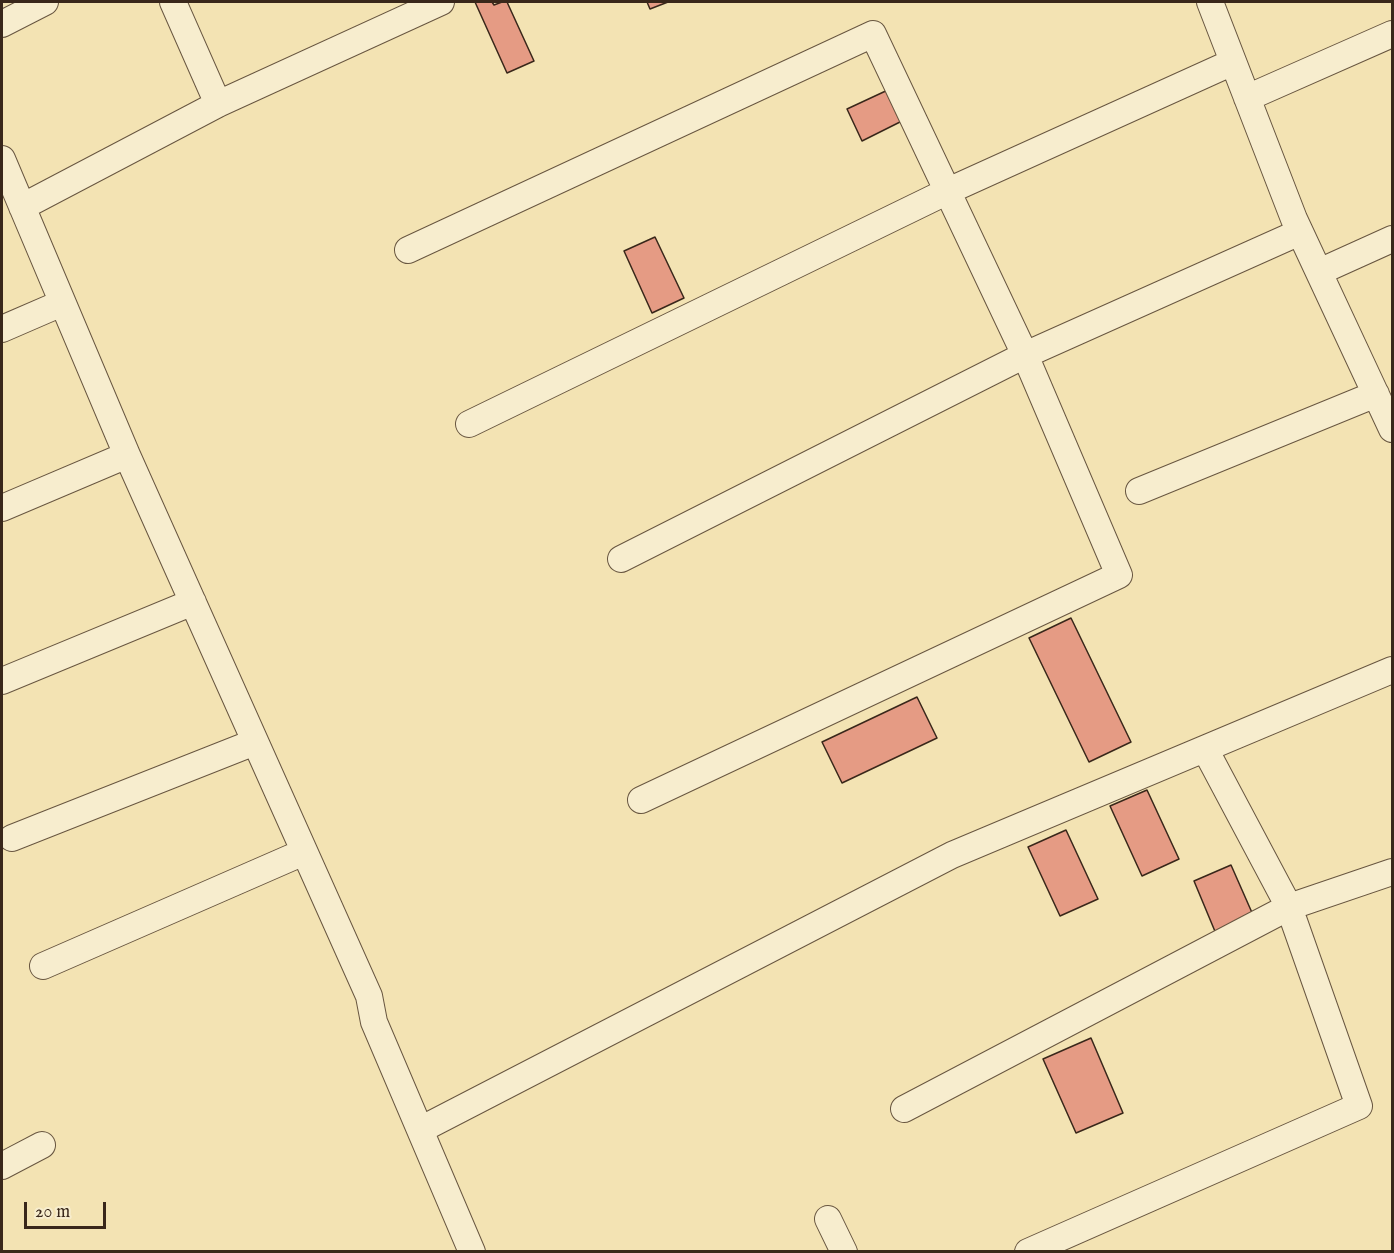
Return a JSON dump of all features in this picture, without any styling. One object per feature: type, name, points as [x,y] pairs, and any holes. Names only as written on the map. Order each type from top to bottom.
[{"type":"street","points":[[2,24],[45,2]]},
{"type":"street","points":[[173,2],[218,104]]},
{"type":"street","points":[[1210,2],[1300,232],[1392,429]]},
{"type":"street","points":[[22,207],[218,104],[432,3]]},
{"type":"street","points":[[408,250],[873,34],[1025,355],[1119,574],[641,800]]},
{"type":"street","points":[[1247,98],[1392,34]]},
{"type":"street","points":[[469,424],[948,191],[1233,62]]},
{"type":"street","points":[[4,171],[22,207],[127,455],[369,996],[374,1022],[471,1251]]},
{"type":"street","points":[[621,559],[1025,355],[1300,232]]},
{"type":"street","points":[[1319,272],[1392,239]]},
{"type":"street","points":[[2,329],[62,303]]},
{"type":"street","points":[[1139,490],[1376,394]]},
{"type":"street","points":[[2,508],[127,455]]},
{"type":"street","points":[[2,681],[193,602]]},
{"type":"street","points":[[420,1130],[952,855],[1392,669]]},
{"type":"street","points":[[12,838],[255,742]]},
{"type":"street","points":[[1028,1251],[1359,1106],[1289,907],[1205,748]]},
{"type":"street","points":[[43,966],[304,852]]},
{"type":"street","points":[[904,1109],[1289,907],[1392,872]]},
{"type":"street","points":[[2,1166],[42,1145]]},
{"type":"street","points":[[828,1219],[844,1251]]},
{"type":"building","points":[[475,2],[492,2],[494,5],[507,2],[534,61],[507,73]]},
{"type":"building","points":[[647,2],[668,2],[650,9]]},
{"type":"building","points":[[890,89],[904,120],[862,141],[847,109]]},
{"type":"building","points":[[655,237],[684,298],[652,313],[624,251]]},
{"type":"building","points":[[1071,618],[1131,742],[1089,762],[1029,638]]},
{"type":"building","points":[[917,697],[937,738],[842,783],[822,742]]},
{"type":"building","points":[[1147,790],[1179,859],[1142,876],[1110,806]]},
{"type":"building","points":[[1066,830],[1098,899],[1060,916],[1028,847]]},
{"type":"building","points":[[1231,865],[1257,924],[1219,941],[1194,881]]},
{"type":"building","points":[[1091,1038],[1123,1113],[1076,1133],[1043,1059]]}]
